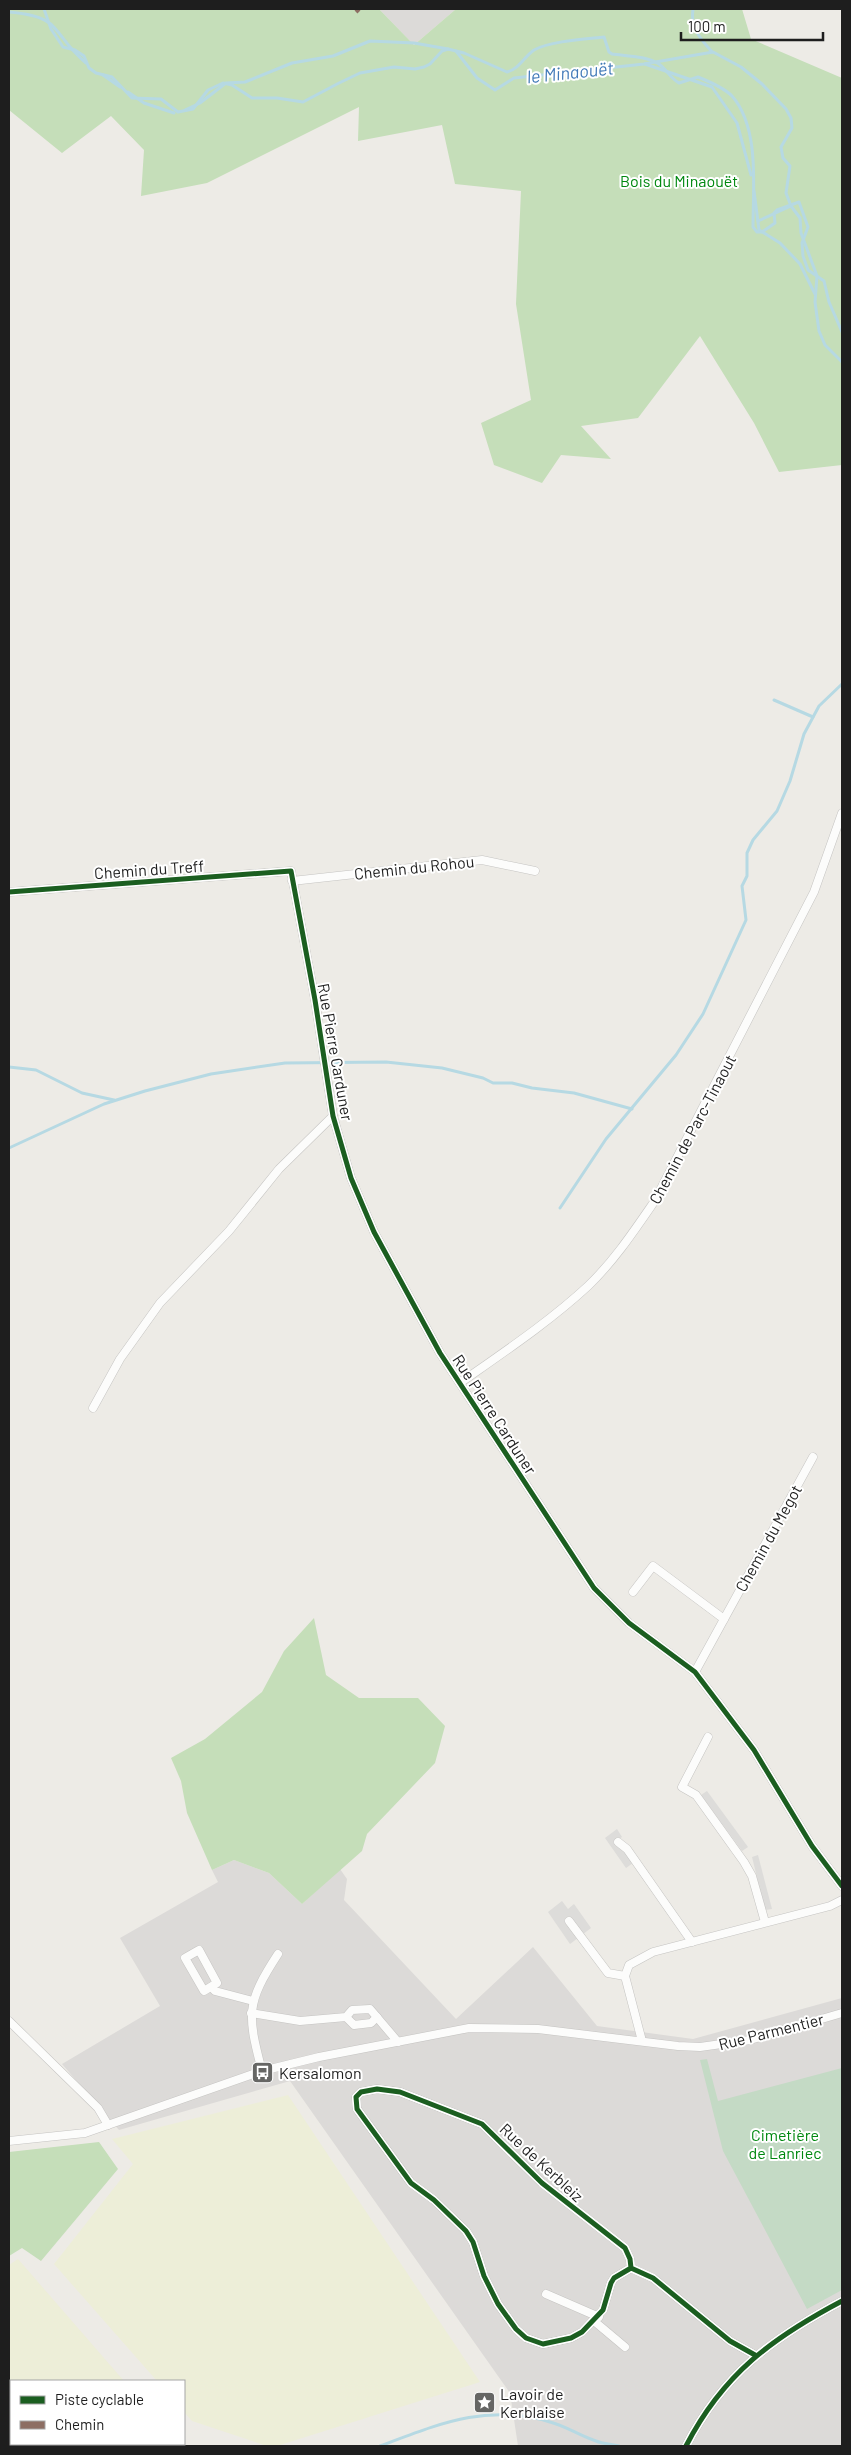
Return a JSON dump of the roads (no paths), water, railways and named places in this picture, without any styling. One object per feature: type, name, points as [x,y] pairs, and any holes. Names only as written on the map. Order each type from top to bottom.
[{"type":"street","name":"Chemin de Parc-Tinaout","points":[[460,1383],[529,1335],[588,1286],[622,1247],[654,1202],[814,892],[842,814]]},
{"type":"street","name":"Chemin du Rohou","points":[[292,881],[482,860],[535,871]]},
{"type":"street","name":"Rue Pierre Carduner","points":[[291,871],[315,1000],[332,1116],[351,1178],[374,1232],[440,1353],[594,1588],[629,1623],[695,1672],[754,1750],[812,1846],[842,1886]]},
{"type":"street","name":"Chemin du Treff","points":[[9,892],[291,871]]},
{"type":"street","points":[[93,1408],[120,1359],[160,1304],[229,1231],[279,1169],[332,1116]]},
{"type":"street","name":"Chemin du Megot","points":[[695,1672],[813,1457]]},
{"type":"street","points":[[633,1592],[653,1566],[724,1619]]},
{"type":"street","points":[[708,1737],[682,1787],[696,1795],[744,1862],[752,1876],[764,1922]]},
{"type":"street","points":[[618,1842],[627,1849],[692,1942]]},
{"type":"street","points":[[642,2041],[625,1976],[629,1965],[642,1957],[842,1900]]},
{"type":"street","points":[[569,1921],[608,1973],[625,1976]]},
{"type":"street","points":[[199,1950],[218,1983],[211,1987],[204,1991],[185,1958],[199,1950]]},
{"type":"street","points":[[262,2071],[253,2038],[251,2012],[258,1985],[278,1954]]},
{"type":"street","points":[[211,1987],[214,1991],[253,2001]]},
{"type":"street","points":[[251,2012],[300,2021],[346,2017],[352,2010],[370,2009],[398,2042]]},
{"type":"street","name":"Rue Parmentier","points":[[9,2141],[85,2134],[262,2071],[319,2057],[469,2028],[538,2029],[700,2047],[750,2040],[842,2013]]},
{"type":"street","points":[[346,2017],[354,2025],[371,2023],[377,2017]]},
{"type":"street","points":[[9,2021],[98,2108],[108,2125]]},
{"type":"street","name":"Rue de Kerbleiz","points":[[596,2319],[571,2338],[543,2344],[526,2338],[516,2329],[490,2290],[473,2242],[446,2211],[411,2183],[357,2109],[356,2097],[361,2092],[377,2089],[400,2092],[482,2124],[542,2183],[625,2248],[630,2259],[631,2268]]},
{"type":"street","points":[[596,2319],[603,2310],[611,2283],[621,2272],[631,2268],[653,2278],[730,2341],[755,2355]]},
{"type":"street","points":[[546,2294],[596,2319],[625,2347]]},
{"type":"street","points":[[686,2446],[698,2423],[725,2386],[755,2355],[816,2315],[842,2301]]},
{"type":"waterway","points":[[44,9],[51,29],[63,47],[75,50],[84,56],[89,68],[96,73],[112,77],[132,98],[161,99],[178,112],[193,109],[208,90],[223,83],[232,85],[252,98],[277,98],[303,102],[360,73],[394,67],[415,69],[424,67],[430,64],[442,51],[448,49],[464,53],[507,72],[518,66],[534,50],[549,44],[604,37],[609,52],[612,54],[649,59],[659,64],[679,83],[698,77],[732,96],[741,109],[751,141],[754,176],[753,227],[757,232],[762,232],[775,223],[774,213],[777,210],[799,202],[808,227],[802,243],[803,256],[808,270],[824,281],[829,302],[842,332]]},
{"type":"waterway","points":[[693,9],[692,16],[695,27],[712,52]]},
{"type":"waterway","name":"le Minaouët","points":[[9,12],[27,14],[48,22],[86,63]]},
{"type":"waterway","name":"le Minaouët","points":[[185,110],[200,103],[226,83],[245,82],[292,63],[333,56],[370,41],[414,43],[448,49]]},
{"type":"waterway","name":"le Minaouët","points":[[456,51],[477,78],[495,90],[514,78],[644,64],[713,52],[741,67],[762,84],[786,109],[791,118],[792,128],[781,147],[783,158],[790,166],[786,193],[791,206],[800,218],[801,233],[817,276],[815,302],[819,331],[825,345],[842,362]]},
{"type":"waterway","points":[[645,64],[712,87],[737,123],[751,175]]},
{"type":"waterway","name":"le Minaouët","points":[[103,75],[120,87]]},
{"type":"waterway","name":"le Minaouët","points":[[128,92],[144,103],[174,113]]},
{"type":"waterway","points":[[754,191],[759,230],[780,243],[800,264],[815,294]]},
{"type":"waterway","points":[[758,221],[791,206]]},
{"type":"waterway","points":[[560,1208],[606,1139],[676,1055],[703,1014],[746,920],[742,886],[747,876],[747,853],[753,840],[777,811],[790,781],[804,734],[819,706],[842,684]]},
{"type":"waterway","points":[[774,700],[813,717]]},
{"type":"waterway","points":[[9,1148],[104,1104],[145,1091],[211,1074],[285,1063],[386,1062],[442,1068],[483,1078],[493,1083],[512,1083],[532,1088],[574,1093],[632,1109]]},
{"type":"waterway","points":[[9,1067],[36,1070],[82,1093],[114,1100]]},
{"type":"waterway","points":[[380,2446],[422,2430],[484,2415],[527,2417],[550,2422],[599,2442],[619,2446]]},
{"type":"place","name":"Kersalomon","points":[[263,2072]]},
{"type":"place","name":"Lavoir de Kerblaise","points":[[484,2402]]},
{"type":"park label","name":"Bois du Minaouët","points":[[679,180]]},
{"type":"park label","name":"Cimetière de Lanriec","points":[[785,2143]]}]
